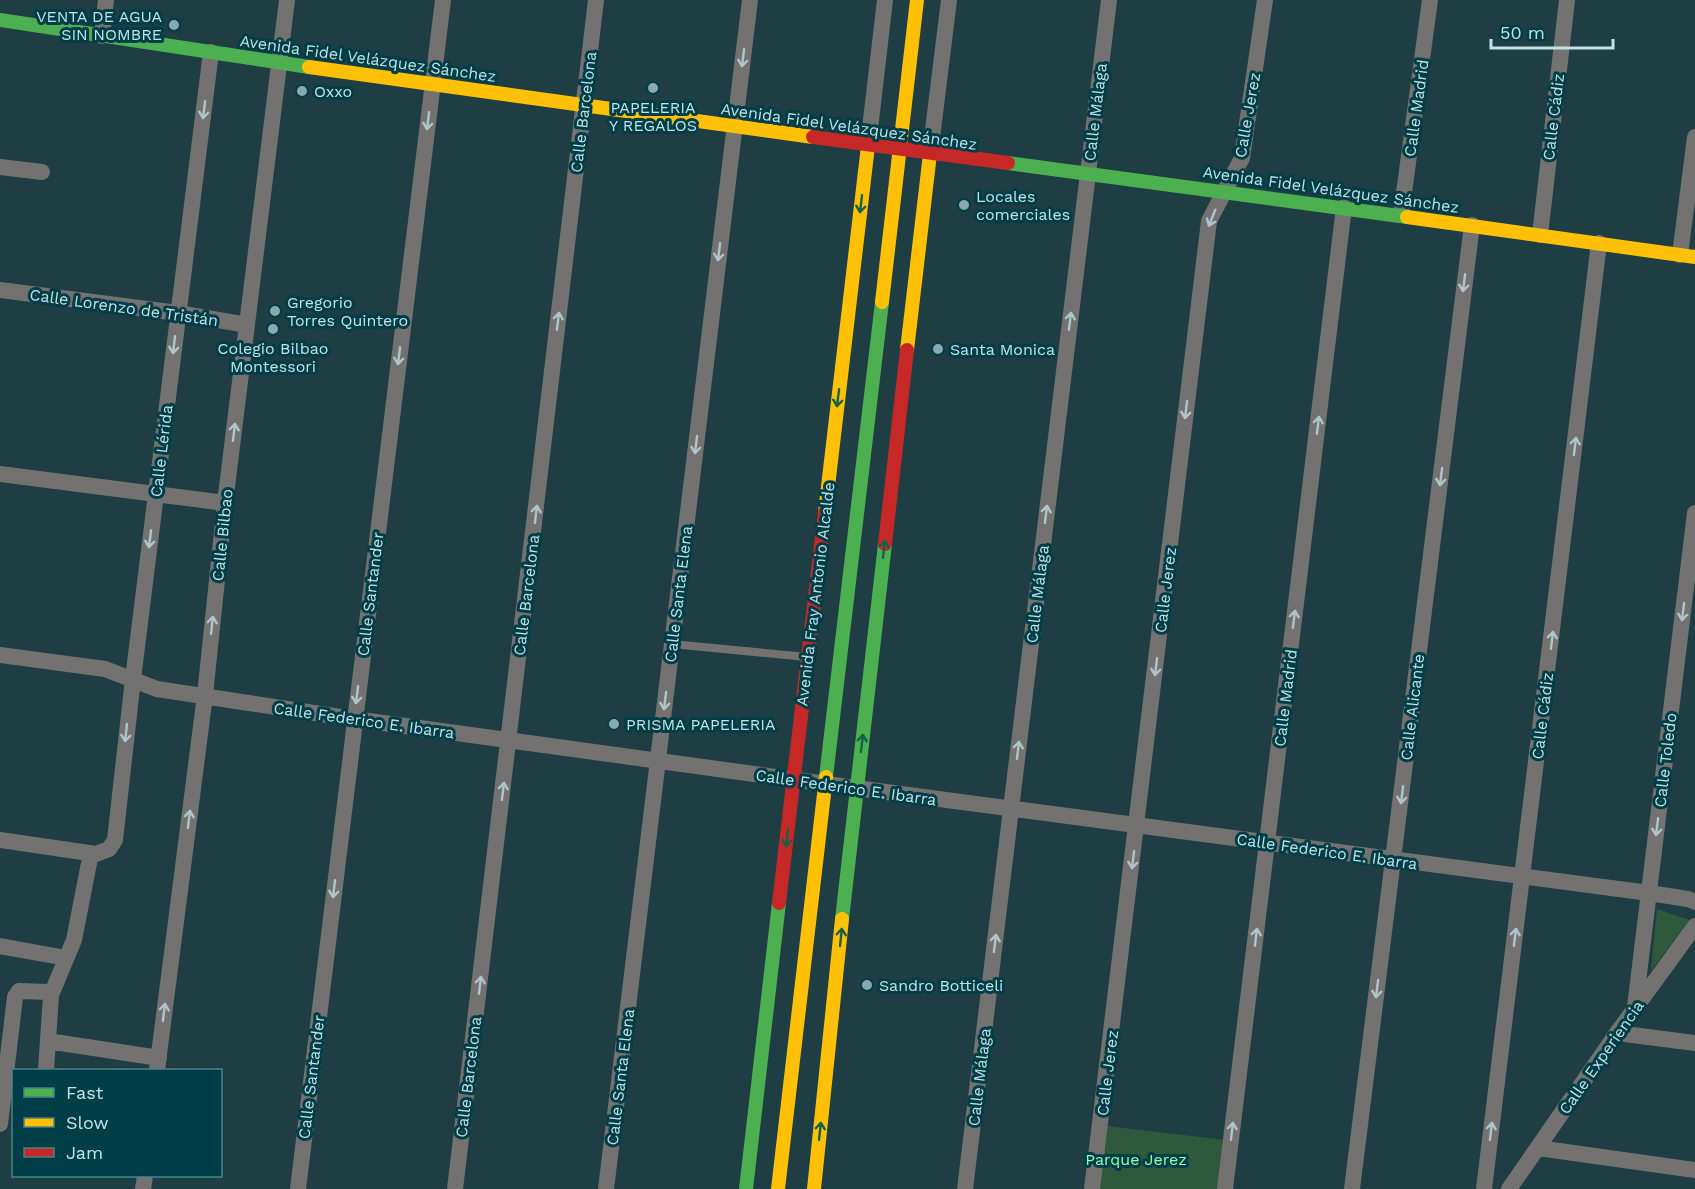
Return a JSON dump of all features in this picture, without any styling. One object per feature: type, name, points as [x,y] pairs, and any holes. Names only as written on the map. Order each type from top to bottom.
[{"type":"street","points":[[102,36],[106,0]]},
{"type":"street","name":"Calle Bilbao","points":[[158,1064],[205,695],[225,503],[287,0]]},
{"type":"street","name":"Calle Santander","points":[[298,1189],[443,0]]},
{"type":"street","name":"Calle Barcelona","points":[[455,1189],[596,0]]},
{"type":"street","name":"Calle Santa Elena","points":[[606,1189],[750,0]]},
{"type":"street","name":"Avenida Fray Antonio Alcalde","points":[[746,1189],[885,0]]},
{"type":"street","name":"Avenida Fray Antonio Alcalde","points":[[778,1189],[917,0]]},
{"type":"street","points":[[814,1189],[856,788],[949,0]]},
{"type":"street","name":"Calle Málaga","points":[[965,1189],[1108,0]]},
{"type":"street","name":"Calle Jerez","points":[[1092,1189],[1209,221],[1242,158],[1265,0]]},
{"type":"street","name":"Calle Madrid","points":[[1401,215],[1430,0]]},
{"type":"street","name":"Calle Cádiz","points":[[1540,235],[1567,0]]},
{"type":"street","name":"Avenida Fidel Velázquez Sánchez","points":[[0,20],[734,128],[1225,191],[1688,256]]},
{"type":"street","name":"Calle Lérida","points":[[91,853],[96,854],[110,849],[114,840],[132,679],[211,52]]},
{"type":"street","points":[[1688,256],[1695,137]]},
{"type":"street","points":[[0,167],[42,172]]},
{"type":"street","name":"Calle Madrid","points":[[1225,1189],[1344,207]]},
{"type":"street","name":"Calle Alicante","points":[[1352,1189],[1472,225]]},
{"type":"street","name":"Calle Cádiz","points":[[1484,1189],[1599,243]]},
{"type":"street","name":"Calle Lorenzo de Tristán","points":[[0,290],[178,313],[247,325]]},
{"type":"street","points":[[0,474],[225,503]]},
{"type":"street","name":"Calle Toledo","points":[[1635,1007],[1695,513]]},
{"type":"street","name":"Calle Federico E. Ibarra","points":[[0,656],[105,669],[157,689],[354,719],[794,780],[1649,893],[1695,902]]},
{"type":"street","points":[[0,840],[91,853],[74,940],[51,995],[46,1069]]},
{"type":"street","name":"Calle Experiencia","points":[[1509,1189],[1635,1007],[1695,926]]},
{"type":"street","points":[[0,946],[66,958]]},
{"type":"street","points":[[0,1124],[9,1093],[15,997],[19,991],[25,990],[48,992],[51,995]]},
{"type":"street","points":[[1617,1033],[1695,1043]]},
{"type":"street","points":[[48,1041],[158,1064]]},
{"type":"street","points":[[1538,1148],[1695,1170]]},
{"type":"lane","points":[[682,645],[807,657]]},
{"type":"green space","points":[[1657,909],[1689,920],[1651,971]]},
{"type":"green space","name":"Parque Jerez","points":[[1107,1126],[1226,1140],[1219,1189],[1098,1189]]},
{"type":"traffic: fast","points":[[0,20],[309,67]]},
{"type":"traffic: fast","points":[[1008,163],[1407,217]]},
{"type":"traffic: fast","points":[[826,777],[882,302]]},
{"type":"traffic: fast","points":[[842,919],[885,544]]},
{"type":"traffic: fast","points":[[746,1189],[779,903]]},
{"type":"traffic: slow","points":[[882,302],[917,0]]},
{"type":"traffic: slow","points":[[309,67],[813,137]]},
{"type":"traffic: slow","points":[[825,512],[868,146]]},
{"type":"traffic: slow","points":[[907,350],[930,154]]},
{"type":"traffic: slow","points":[[1407,217],[1695,257]]},
{"type":"traffic: slow","points":[[778,1189],[826,777]]},
{"type":"traffic: slow","points":[[814,1189],[842,919]]},
{"type":"traffic: jam","points":[[813,137],[1008,163]]},
{"type":"traffic: jam","points":[[885,544],[907,350]]},
{"type":"traffic: jam","points":[[779,903],[825,512]]},
{"type":"place","name":"VENTA DE AGUA SIN NOMBRE","points":[[174,25]]},
{"type":"place","name":"PAPELERIA Y REGALOS","points":[[653,88]]},
{"type":"place","name":"Oxxo","points":[[302,91]]},
{"type":"place","name":"Locales comerciales","points":[[964,205]]},
{"type":"place","name":"Gregorio Torres Quintero","points":[[275,311]]},
{"type":"place","name":"Colegio Bilbao Montessori","points":[[273,329]]},
{"type":"place","name":"Santa Monica","points":[[938,349]]},
{"type":"place","name":"PRISMA PAPELERIA","points":[[614,724]]},
{"type":"place","name":"Sandro Botticeli","points":[[867,985]]}]
